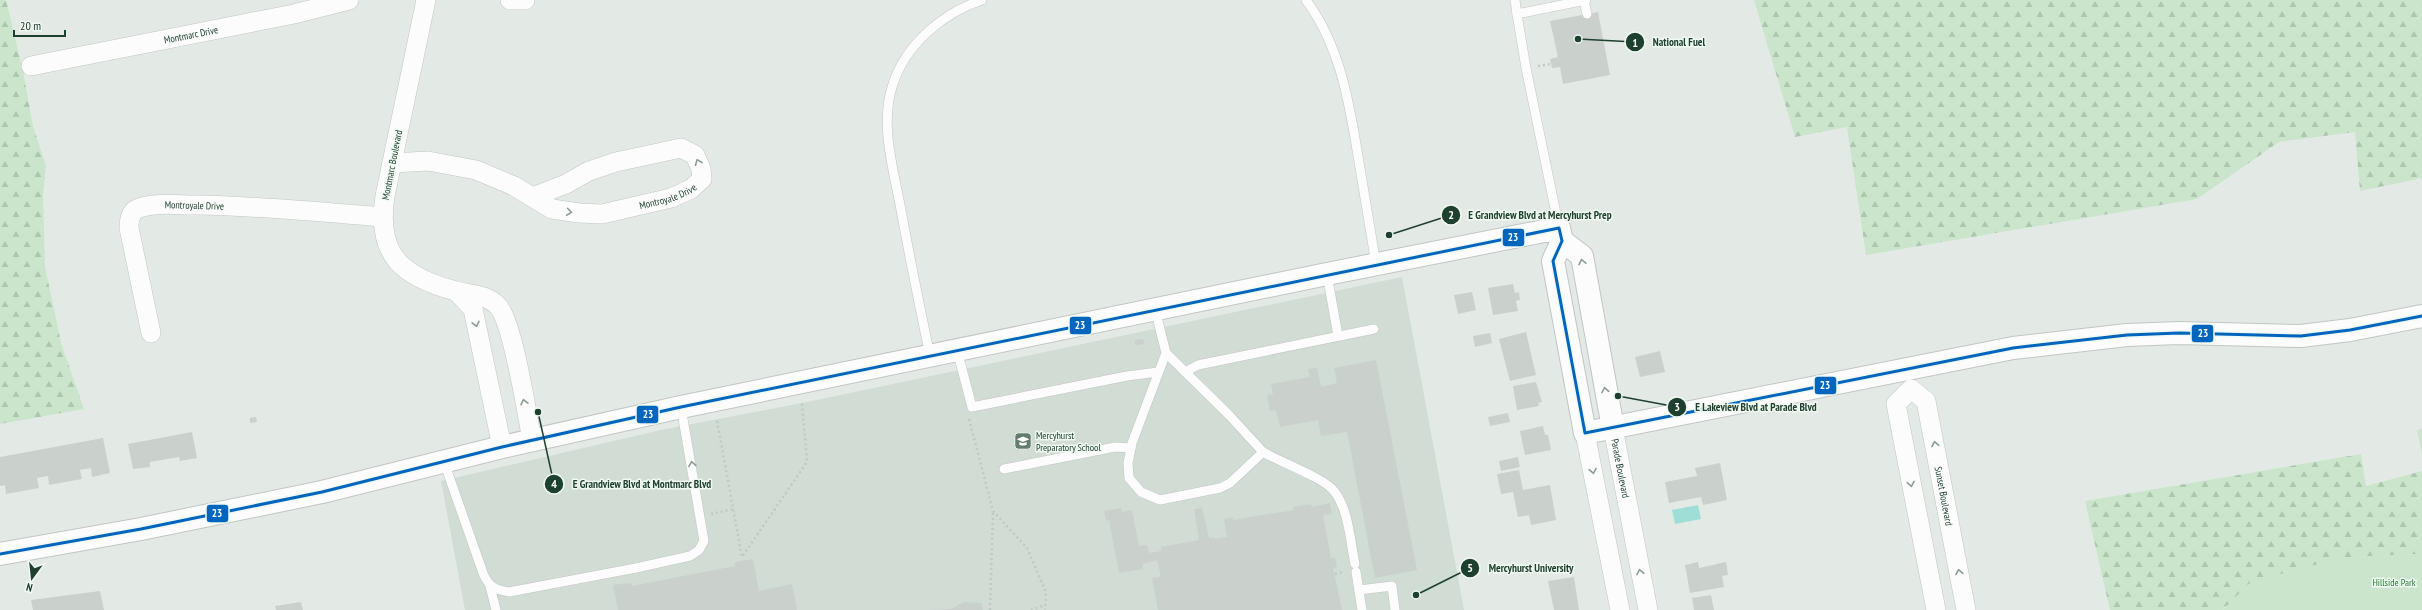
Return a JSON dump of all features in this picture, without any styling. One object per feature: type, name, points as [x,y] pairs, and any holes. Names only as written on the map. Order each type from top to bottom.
[{"type":"street","name":"Montmarc Drive","points":[[31,66],[294,14],[349,0]]},
{"type":"street","name":"Montmarc Boulevard","points":[[426,0],[382,217],[385,240],[400,265],[409,273],[429,283],[492,301],[499,307],[506,318],[532,440]]},
{"type":"street","points":[[510,0],[525,0]]},
{"type":"street","name":"Montroyale Drive","points":[[392,163],[428,161],[457,165],[476,170],[535,196],[552,209],[602,214],[671,198],[691,189],[702,179],[701,169],[695,155],[681,148],[668,149],[596,169],[535,196]]},
{"type":"street","name":"Montroyale Drive","points":[[151,333],[129,228],[129,218],[132,211],[138,208],[176,205],[242,206],[382,217]]},
{"type":"street","points":[[0,554],[248,508],[532,440],[681,407],[1155,309],[1376,264],[1561,234],[1553,261],[1620,610]]},
{"type":"street","name":"Parade Boulevard","points":[[1561,234],[1582,256],[1612,428],[1648,610]]},
{"type":"street","name":"Montmarc Boulevard","points":[[457,292],[473,309],[502,447]]},
{"type":"street","points":[[1585,433],[2013,348],[2100,338],[2179,333],[2301,336],[2350,330],[2422,316]]},
{"type":"street","points":[[1908,368],[1911,389],[1896,404],[1936,610]]},
{"type":"street","name":"Sunset Boulevard","points":[[1911,389],[1926,401],[1966,610]]},
{"type":"lane","points":[[930,356],[890,149],[888,105],[893,84],[904,61],[920,40],[934,26],[953,13],[982,0]]},
{"type":"lane","points":[[1306,0],[1326,31],[1339,63],[1349,101],[1376,264]]},
{"type":"lane","points":[[1515,0],[1527,76],[1561,234]]},
{"type":"lane","points":[[1517,14],[1585,0],[1587,14]]},
{"type":"lane","points":[[1327,274],[1338,336]]},
{"type":"lane","points":[[1155,309],[1166,353],[1230,414],[1263,452],[1322,481],[1334,490],[1345,513],[1356,568],[1362,610]]},
{"type":"lane","points":[[1185,372],[1198,365],[1374,329]]},
{"type":"lane","points":[[957,350],[972,407],[1127,376],[1158,372]]},
{"type":"lane","points":[[1166,353],[1131,448],[1128,463],[1129,478],[1141,492],[1160,500],[1220,488],[1230,483],[1263,452]]},
{"type":"lane","points":[[490,586],[509,592],[636,568],[690,556],[699,550],[704,541],[701,516],[681,407]]},
{"type":"lane","points":[[1004,469],[1115,447],[1131,448]]},
{"type":"lane","points":[[444,462],[483,573],[490,586],[496,610]]},
{"type":"lane","points":[[1359,590],[1392,586],[1395,610]]},
{"type":"path","points":[[718,421],[742,557],[807,462],[802,403]]},
{"type":"path","points":[[969,416],[993,511],[990,610]]},
{"type":"path","points":[[701,516],[733,509]]},
{"type":"path","points":[[993,511],[1027,548],[1046,592],[1045,610]]},
{"type":"path","points":[[1031,610],[1046,605]]},
{"type":"shaded area","name":"Mercyhurst Preparatory School","points":[[1402,277],[1464,610],[465,610],[441,481],[661,430],[807,402]]},
{"type":"green space","points":[[0,0],[6,0],[23,71],[33,126],[46,166],[43,194],[45,267],[61,343],[84,409],[0,424]]},
{"type":"green space","points":[[1754,0],[2422,0],[2422,178],[2360,191],[2355,132],[2279,142],[2197,199],[1866,255],[1847,127],[1795,137]]},
{"type":"green space","points":[[2422,429],[2422,455],[2417,430]]},
{"type":"green space","points":[[2361,454],[2366,486],[2422,471],[2422,554],[2353,557],[2224,607],[2223,610],[2110,610],[2085,501]]},
{"type":"green space","name":"Hillside Park","points":[[2422,554],[2422,610],[2223,610],[2248,584],[2300,568],[2353,557]]},
{"type":"water","points":[[1698,505],[1701,519],[1675,524],[1672,510]]},
{"type":"building","points":[[1598,12],[1610,75],[1563,84],[1560,67],[1552,68],[1550,59],[1558,57],[1550,21]]},
{"type":"building","points":[[1513,284],[1515,293],[1519,292],[1520,300],[1516,301],[1518,311],[1493,315],[1488,288]]},
{"type":"building","points":[[1472,292],[1476,310],[1458,314],[1454,295]]},
{"type":"building","points":[[1526,332],[1536,375],[1510,381],[1499,339]]},
{"type":"building","points":[[1490,333],[1492,343],[1475,347],[1473,336]]},
{"type":"building","points":[[1143,339],[1144,344],[1135,345],[1135,340]]},
{"type":"building","points":[[1660,351],[1665,372],[1640,377],[1635,357]]},
{"type":"building","points":[[1376,360],[1417,570],[1375,578],[1347,432],[1321,436],[1318,420],[1280,427],[1276,410],[1270,411],[1267,395],[1273,394],[1271,384],[1310,377],[1308,369],[1317,368],[1321,387],[1337,383],[1334,368]]},
{"type":"building","points":[[1536,382],[1542,402],[1538,403],[1539,406],[1517,410],[1513,386]]},
{"type":"building","points":[[1508,413],[1510,422],[1490,426],[1488,417]]},
{"type":"building","points":[[256,417],[257,422],[250,423],[250,418]]},
{"type":"building","points":[[1543,426],[1545,435],[1548,435],[1551,450],[1525,455],[1520,431]]},
{"type":"building","points":[[192,432],[197,458],[180,461],[179,457],[150,462],[150,467],[133,469],[128,444]]},
{"type":"building","points":[[103,438],[110,473],[92,477],[91,468],[85,469],[80,470],[82,479],[49,485],[48,476],[37,478],[39,488],[6,494],[5,485],[0,486],[0,457]]},
{"type":"building","points":[[1518,457],[1520,467],[1501,471],[1499,461]]},
{"type":"building","points":[[1720,463],[1727,500],[1703,505],[1701,497],[1669,503],[1665,482],[1697,476],[1695,468]]},
{"type":"building","points":[[1519,470],[1523,490],[1550,485],[1556,520],[1531,525],[1529,515],[1518,517],[1513,492],[1501,494],[1497,474]]},
{"type":"building","points":[[1330,503],[1332,514],[1323,515],[1331,558],[1335,558],[1337,567],[1333,568],[1342,610],[1158,610],[1152,578],[1161,577],[1157,560],[1142,564],[1143,569],[1119,573],[1109,520],[1106,521],[1104,511],[1121,508],[1122,512],[1132,510],[1139,546],[1147,545],[1149,553],[1161,551],[1161,547],[1199,540],[1194,509],[1202,508],[1209,538],[1214,537],[1214,539],[1227,537],[1224,519],[1233,517],[1233,520],[1294,510],[1293,507],[1311,504],[1312,507]]},
{"type":"building","points":[[753,559],[759,591],[792,584],[797,610],[618,610],[613,585],[631,583],[632,586],[735,566],[735,562]]},
{"type":"building","points":[[1698,562],[1699,568],[1726,562],[1728,575],[1722,576],[1724,587],[1690,593],[1685,565]]},
{"type":"building","points":[[1574,577],[1579,610],[1554,610],[1548,581]]},
{"type":"building","points":[[100,591],[104,610],[33,610],[31,600]]},
{"type":"building","points":[[1711,595],[1714,610],[1694,610],[1692,598]]},
{"type":"building","points":[[301,602],[303,610],[276,610],[275,606]]},
{"type":"building","points":[[964,602],[982,603],[983,610],[931,610],[951,609]]},
{"type":"transit line","name":"23","points":[[0,554],[141,529],[322,492],[502,447],[681,407],[1559,228],[1562,241],[1553,261],[1585,433],[2013,348],[2127,335],[2179,333],[2301,336],[2350,330],[2422,316]]},
{"type":"place","name":"National Fuel","points":[[1578,39]]},
{"type":"place","name":"E Grandview Blvd at Mercyhurst Prep","points":[[1389,235]]},
{"type":"place","name":"E Lakeview Blvd at Parade Blvd","points":[[1618,396]]},
{"type":"place","name":"E Grandview Blvd at Montmarc Blvd","points":[[538,412]]},
{"type":"place","name":"Mercyhurst Preparatory School","points":[[1023,441]]},
{"type":"place","name":"Mercyhurst University","points":[[1416,595]]}]
